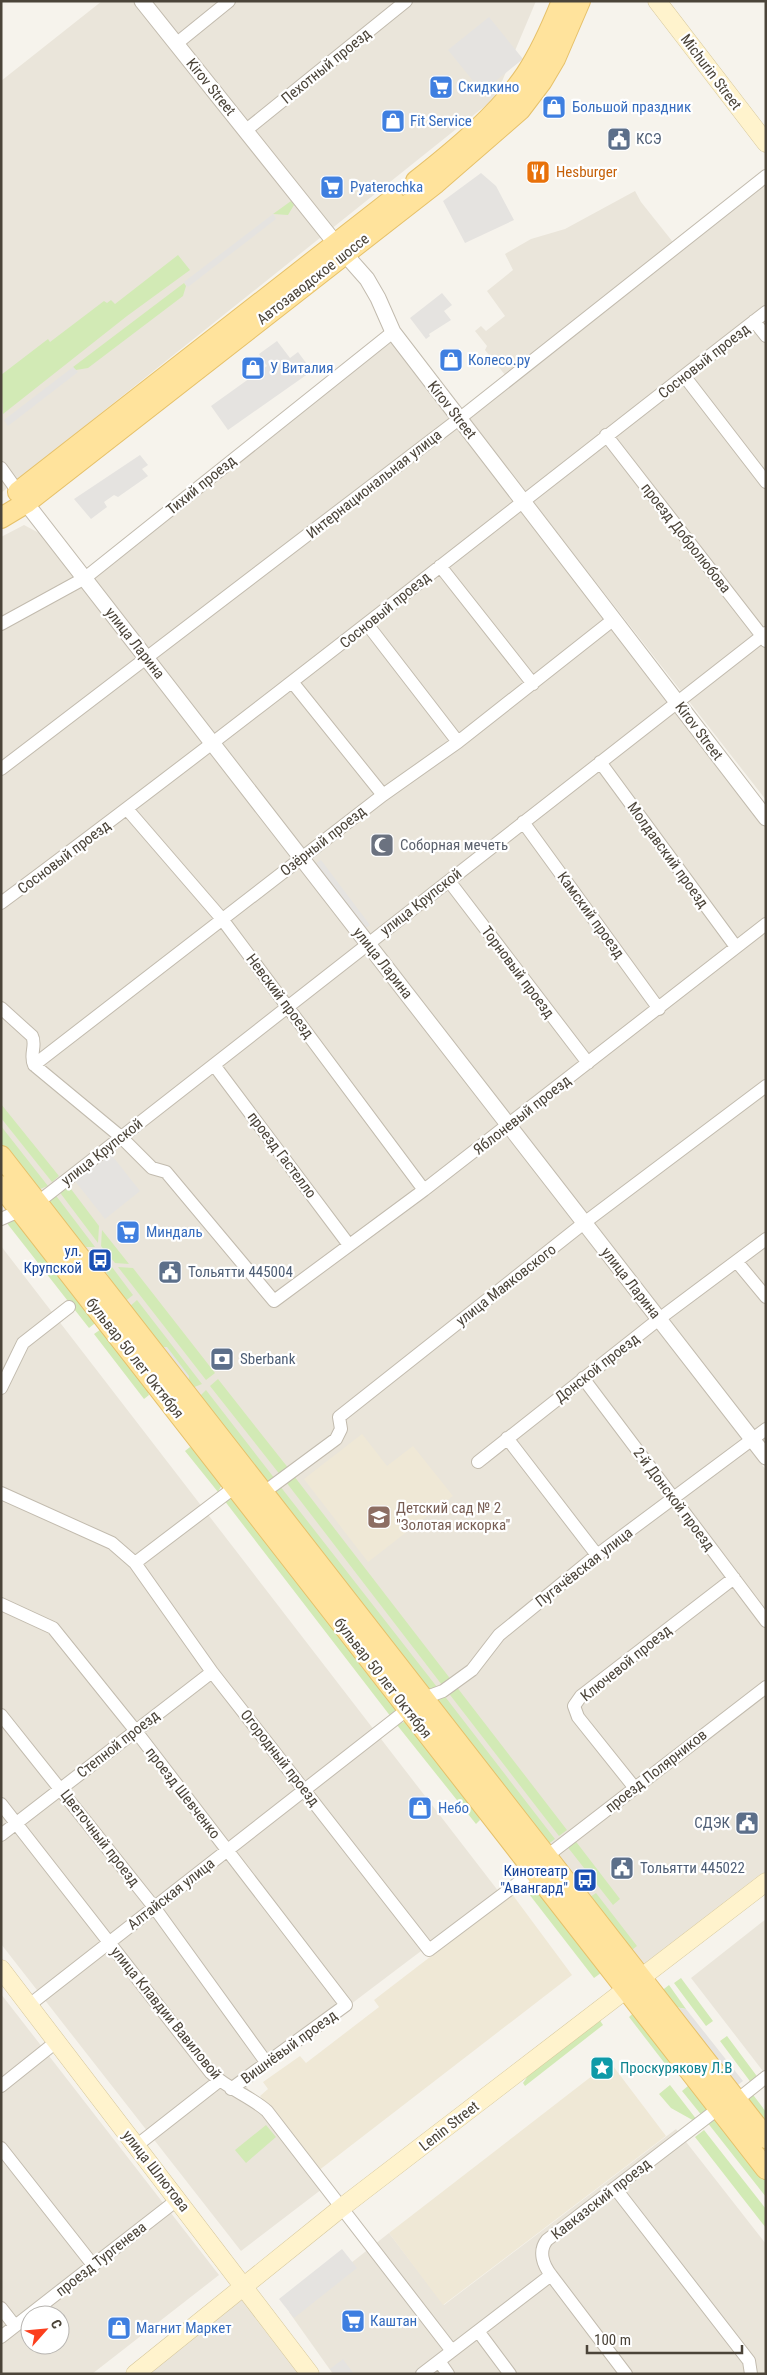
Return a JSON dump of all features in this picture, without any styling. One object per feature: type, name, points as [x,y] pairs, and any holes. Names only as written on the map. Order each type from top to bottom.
[{"type":"main road","name":"Автозаводское шоссе","points":[[1,518],[22,498],[340,249],[497,110],[534,61],[562,1]]},
{"type":"main road","name":"Автозаводское шоссе","points":[[340,249],[436,183],[520,110],[542,81],[555,59],[580,1]]},
{"type":"main road","name":"Michurin Street","points":[[657,1],[766,143]]},
{"type":"main road","name":"Автозаводское шоссе","points":[[1,502],[22,498]]},
{"type":"main road","name":"бульвар 50 лет Октября","points":[[1,1156],[29,1207],[235,1487],[416,1703]]},
{"type":"main road","name":"бульвар 50 лет Октября","points":[[1,1186],[29,1207],[263,1493],[416,1703],[728,2104],[766,2169]]},
{"type":"main road","name":"Lenin Street","points":[[136,2374],[342,2208],[766,1882]]},
{"type":"main road","name":"улица Шлютова","points":[[1,1969],[310,2374]]},
{"type":"main road","name":"бульвар 50 лет Октября","points":[[728,2104],[766,2138]]},
{"type":"street","name":"Kirov Street","points":[[142,1],[340,249],[368,279],[392,332],[766,818]]},
{"type":"street","points":[[176,44],[229,1]]},
{"type":"street","name":"Пехотный проезд","points":[[245,131],[406,1]]},
{"type":"street","name":"Интернациональная улица","points":[[1,769],[459,419],[766,176]]},
{"type":"street","name":"Сосновый проезд","points":[[1,903],[127,809],[212,742],[293,683],[522,501],[685,377],[766,312]]},
{"type":"street","points":[[754,322],[766,336]]},
{"type":"street","name":"Тихий проезд","points":[[1,624],[85,578],[392,332]]},
{"type":"street","points":[[685,377],[766,482]]},
{"type":"street","name":"проезд Добролюбова","points":[[606,436],[764,637]]},
{"type":"street","name":"улица Ларина","points":[[1,468],[22,498],[766,1457]]},
{"type":"street","points":[[440,566],[533,684]]},
{"type":"street","name":"Озёрный проезд","points":[[34,1064],[301,857],[383,795],[458,742],[614,619]]},
{"type":"street","points":[[367,624],[458,742]]},
{"type":"street","name":"улица Крупской","points":[[1,1219],[29,1207],[121,1137],[600,762],[764,637]]},
{"type":"street","points":[[293,683],[383,795]]},
{"type":"street","name":"Молдавский проезд","points":[[600,762],[736,947]]},
{"type":"street","name":"Невский проезд","points":[[127,809],[222,919],[424,1190]]},
{"type":"street","name":"Камский проезд","points":[[524,822],[659,1008]]},
{"type":"street","name":"Торновый проезд","points":[[448,881],[588,1064]]},
{"type":"street","name":"Яблоневый проезд","points":[[121,1137],[152,1168],[166,1172],[274,1301],[424,1190],[766,924]]},
{"type":"street","points":[[1,1008],[35,1040],[32,1060],[34,1064],[121,1137]]},
{"type":"street","name":"проезд Гастелло","points":[[214,1064],[349,1246]]},
{"type":"street","name":"улица Маяковского","points":[[263,1493],[336,1439],[341,1429],[339,1417],[584,1223],[766,1086]]},
{"type":"street","name":"Донской проезд","points":[[478,1462],[659,1319],[766,1239]]},
{"type":"street","points":[[737,1262],[766,1297]]},
{"type":"street","points":[[1,1388],[23,1343],[69,1308]]},
{"type":"street","name":"2-й Донской проезд","points":[[583,1378],[766,1621]]},
{"type":"street","name":"Пугачёвская улица","points":[[416,1703],[443,1690],[472,1670],[499,1635],[597,1555],[766,1429]]},
{"type":"street","points":[[507,1438],[597,1555]]},
{"type":"street","points":[[1,1493],[112,1543],[135,1563],[235,1487]]},
{"type":"street","name":"Огородный проезд","points":[[135,1563],[212,1672],[429,1950],[540,1864]]},
{"type":"street","name":"Ключевой проезд","points":[[634,1787],[578,1717],[574,1706],[581,1696],[734,1578]]},
{"type":"street","name":"проезд Шевченко","points":[[1,1604],[53,1628],[135,1730],[346,2004]]},
{"type":"street","name":"Степной проезд","points":[[1,1835],[212,1672]]},
{"type":"street","name":"проезд Полярников","points":[[540,1864],[634,1787],[766,1687]]},
{"type":"street","name":"Алтайская улица","points":[[28,2006],[416,1703]]},
{"type":"street","name":"Цветочный проезд","points":[[1,1715],[62,1788],[154,1907],[266,2062]]},
{"type":"street","name":"улица Клавдии Вавиловой","points":[[1,1804],[211,2073],[219,2081],[231,2089],[248,2096],[268,2112],[452,2351]]},
{"type":"street","name":"Вишнёвый проезд","points":[[231,2089],[266,2062],[291,2047],[346,2004]]},
{"type":"street","points":[[1,2086],[56,2042]]},
{"type":"street","name":"Кавказский проезд","points":[[551,2275],[543,2259],[542,2246],[615,2188],[766,2078]]},
{"type":"street","name":"Вишнёвый проезд","points":[[136,2146],[219,2081]]},
{"type":"street","points":[[1,2148],[93,2265]]},
{"type":"street","points":[[615,2188],[728,2333],[748,2361],[751,2374]]},
{"type":"street","name":"проезд Тургенева","points":[[1,2336],[177,2200]]},
{"type":"street","points":[[422,2374],[551,2275],[626,2374]]},
{"type":"street","points":[[1,2308],[15,2326]]},
{"type":"street","points":[[478,2331],[510,2374]]},
{"type":"street","points":[[439,2361],[448,2374]]},
{"type":"shaded area","points":[[102,1],[536,1],[495,98],[1,493],[1,81]]},
{"type":"shaded area","points":[[489,17],[523,59],[482,92],[448,50]]},
{"type":"shaded area","points":[[481,173],[496,186],[514,220],[465,243],[443,201]]},
{"type":"shaded area","points":[[766,184],[766,800],[466,416],[510,381],[485,350],[487,346],[475,331],[481,326],[486,331],[505,316],[487,291],[513,270],[505,254],[531,239],[565,229],[635,191],[641,202],[680,251]]},
{"type":"shaded area","points":[[273,214],[276,219],[188,287],[184,282]]},
{"type":"shaded area","points":[[442,293],[452,305],[444,311],[451,320],[429,334],[430,336],[426,339],[410,318]]},
{"type":"shaded area","points":[[277,341],[290,358],[298,352],[312,371],[228,430],[211,406],[267,366],[259,354]]},
{"type":"shaded area","points":[[393,341],[766,824],[766,1451],[86,578]]},
{"type":"shaded area","points":[[73,367],[78,372],[8,426],[4,420]]},
{"type":"shaded area","points":[[140,455],[148,465],[142,469],[148,476],[118,497],[114,495],[104,502],[107,507],[91,519],[74,499]]},
{"type":"shaded area","points":[[24,525],[41,534],[766,1470],[766,1872],[642,1968],[1,1148],[1,537]]},
{"type":"shaded area","points":[[321,860],[370,925],[363,930],[313,865]]},
{"type":"shaded area","points":[[110,1153],[140,1191],[105,1219],[75,1181]]},
{"type":"shaded area","points":[[1,1246],[499,1892],[248,2082],[246,2086],[322,2189],[241,2251],[1,1944]]},
{"type":"shaded area","points":[[157,1347],[167,1347],[189,1376],[188,1385]]},
{"type":"shaded area","name":"Детский сад № 2 \"Золотая искорка\"","points":[[362,1434],[387,1466],[413,1446],[453,1496],[368,1562],[304,1479]]},
{"type":"shaded area","points":[[512,1894],[572,1975],[318,2171],[260,2096],[268,2089],[263,2082],[300,2056],[306,2063],[379,2007],[374,2000]]},
{"type":"shaded area","points":[[766,1919],[766,2075],[691,1978]]},
{"type":"shaded area","points":[[1,1994],[219,2275],[92,2374],[1,2374]]},
{"type":"shaded area","points":[[670,2006],[686,2009],[743,2081],[734,2088]]},
{"type":"shaded area","points":[[610,2062],[666,2136],[443,2305],[389,2233]]},
{"type":"shaded area","points":[[676,2129],[766,2244],[766,2374],[333,2374],[289,2312],[389,2233],[444,2305]]},
{"type":"shaded area","points":[[342,2249],[357,2268],[294,2318],[279,2299]]},
{"type":"shaded area","points":[[245,2292],[305,2374],[141,2374]]},
{"type":"shaded area","points":[[343,2359],[354,2374],[334,2374],[330,2369]]},
{"type":"green space","points":[[291,201],[294,205],[288,215],[273,214]]},
{"type":"green space","points":[[178,255],[190,270],[127,316],[3,414],[1,375],[48,339],[50,342],[104,301],[107,303],[111,300],[115,304]]},
{"type":"green space","points":[[184,283],[186,286],[183,296],[88,368],[76,370],[73,367]]},
{"type":"green space","points":[[1,1104],[59,1176],[52,1182],[1,1118]]},
{"type":"green space","points":[[1,1126],[48,1186],[40,1189],[34,1187],[1,1146]]},
{"type":"green space","points":[[65,1187],[71,1189],[99,1226],[98,1243],[58,1190]]},
{"type":"green space","points":[[54,1193],[95,1247],[86,1247],[53,1213],[48,1199]]},
{"type":"green space","points":[[14,1219],[99,1320],[89,1328],[6,1222]]},
{"type":"green space","points":[[102,1230],[129,1264],[115,1263],[101,1246]]},
{"type":"green space","points":[[112,1267],[133,1295],[123,1303],[106,1272]]},
{"type":"green space","points":[[118,1267],[133,1268],[215,1373],[206,1380]]},
{"type":"green space","points":[[137,1300],[202,1384],[192,1388],[128,1308]]},
{"type":"green space","points":[[104,1327],[142,1375],[149,1395],[144,1399],[94,1334]]},
{"type":"green space","points":[[218,1379],[289,1469],[281,1476],[210,1386]]},
{"type":"green space","points":[[206,1390],[275,1479],[267,1481],[200,1396]]},
{"type":"green space","points":[[190,1447],[207,1459],[223,1483],[218,1492],[185,1451]]},
{"type":"green space","points":[[294,1476],[452,1681],[442,1685],[286,1482]]},
{"type":"green space","points":[[280,1486],[437,1687],[428,1689],[271,1492]]},
{"type":"green space","points":[[231,1498],[397,1709],[391,1717],[224,1500]]},
{"type":"green space","points":[[456,1686],[567,1830],[559,1836],[447,1691]]},
{"type":"green space","points":[[443,1694],[555,1839],[546,1846],[437,1701]]},
{"type":"green space","points":[[406,1721],[472,1801],[480,1820],[476,1824],[397,1725]]},
{"type":"green space","points":[[574,1839],[620,1899],[613,1905],[566,1845]]},
{"type":"green space","points":[[531,1881],[605,1970],[594,1978],[522,1885]]},
{"type":"green space","points":[[596,1893],[637,1946],[628,1953],[590,1897]]},
{"type":"green space","points":[[681,1978],[713,2021],[706,2026],[674,1983]]},
{"type":"green space","points":[[669,1985],[686,2009],[670,2006],[660,1992]]},
{"type":"green space","points":[[636,2011],[672,2061],[666,2065],[629,2017]]},
{"type":"green space","points":[[599,2019],[603,2025],[525,2086],[523,2083],[532,2070]]},
{"type":"green space","points":[[727,2036],[759,2079],[752,2084],[720,2041]]},
{"type":"green space","points":[[670,2085],[697,2120],[696,2122],[671,2108],[659,2094]]},
{"type":"green space","points":[[694,2085],[708,2105],[707,2112],[703,2117],[682,2091],[688,2086]]},
{"type":"green space","points":[[751,2092],[766,2112],[766,2130],[746,2099]]},
{"type":"green space","points":[[717,2119],[766,2176],[766,2197],[707,2122]]},
{"type":"green space","points":[[266,2125],[276,2137],[246,2163],[235,2150]]},
{"type":"green space","points":[[704,2130],[766,2209],[766,2228],[695,2137]]},
{"type":"place","name":"Скидкино","points":[[441,87]]},
{"type":"place","name":"Большой праздник","points":[[554,107]]},
{"type":"place","name":"Fit Service","points":[[393,121]]},
{"type":"place","name":"КСЭ","points":[[619,139]]},
{"type":"place","name":"Hesburger","points":[[538,172]]},
{"type":"place","name":"Pyaterochka","points":[[332,187]]},
{"type":"place","name":"Колесо.ру","points":[[451,360]]},
{"type":"place","name":"У Виталия","points":[[253,368]]},
{"type":"place","name":"Cоборная мечеть","points":[[382,845]]},
{"type":"place","name":"Миндаль","points":[[128,1232]]},
{"type":"place","name":"ул. Крупской","points":[[100,1260]]},
{"type":"place","name":"Тольятти 445004","points":[[170,1272]]},
{"type":"place","name":"Sberbank","points":[[222,1359]]},
{"type":"place","name":"Детский сад № 2 \"Золотая искорка\"","points":[[379,1517]]},
{"type":"place","name":"Небо","points":[[420,1808]]},
{"type":"place","name":"СДЭК","points":[[747,1823]]},
{"type":"place","name":"Тольятти 445022","points":[[622,1868]]},
{"type":"place","name":"Кинотеатр \"Авангард\"","points":[[585,1880]]},
{"type":"place","name":"Проскурякову Л.В","points":[[602,2068]]},
{"type":"place","name":"Каштан","points":[[353,2321]]},
{"type":"place","name":"Магнит Маркет","points":[[119,2328]]}]
